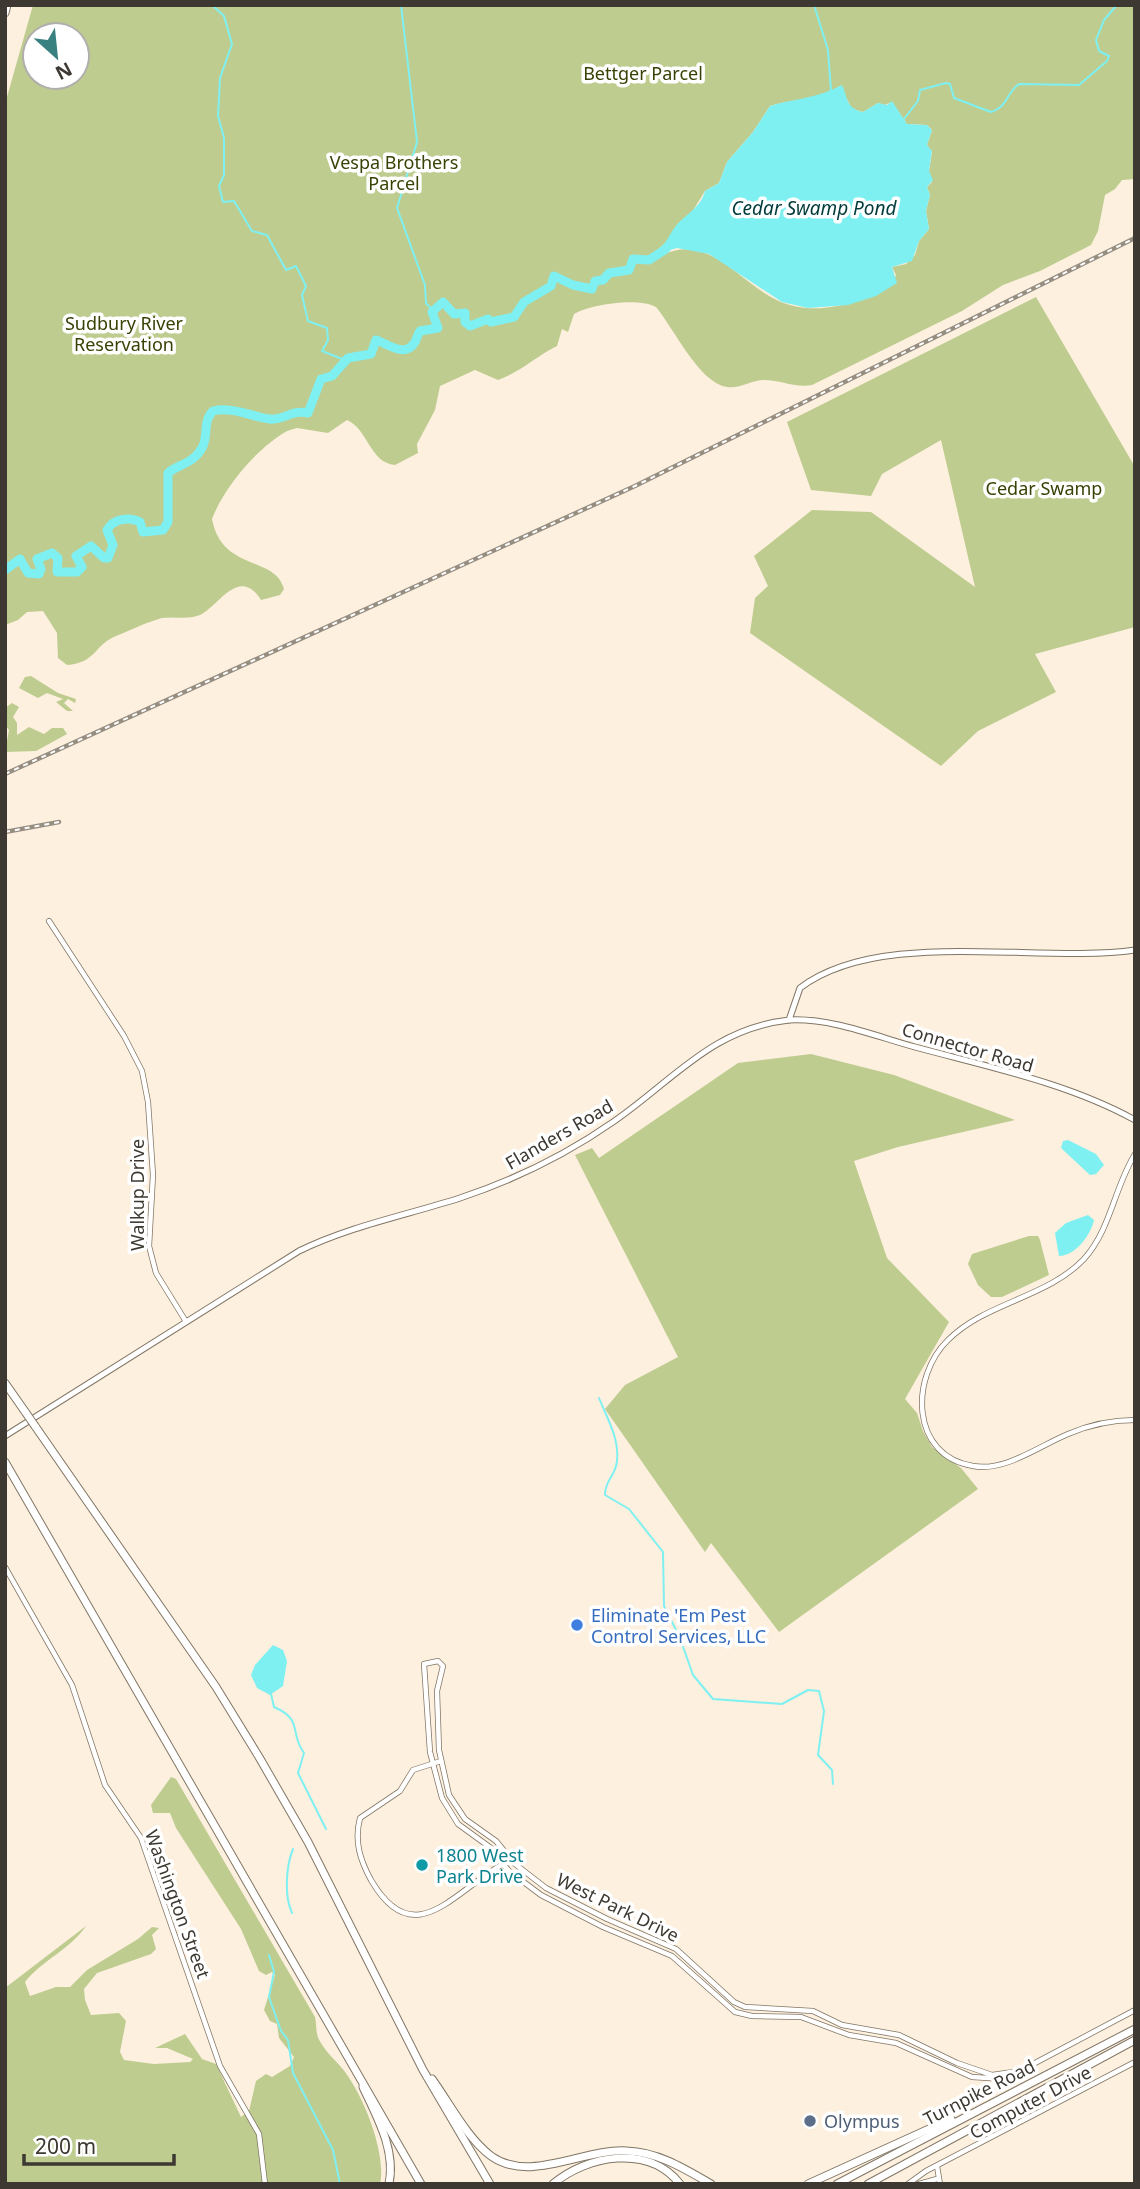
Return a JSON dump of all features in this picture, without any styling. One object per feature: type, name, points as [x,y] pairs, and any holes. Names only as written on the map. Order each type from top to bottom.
[{"type":"highway","points":[[5,13],[7,5]]},
{"type":"highway","points":[[5,1383],[252,1745],[314,1854],[413,2052],[490,2184]]},
{"type":"highway","points":[[5,1462],[342,2042],[421,2184]]},
{"type":"highway","name":"Turnpike Road","points":[[837,2184],[1135,2029]]},
{"type":"highway","name":"Turnpike Road","points":[[868,2184],[1135,2040]]},
{"type":"highway","points":[[342,2042],[388,2146],[390,2184]]},
{"type":"highway","points":[[413,2052],[481,2147],[503,2163],[529,2167],[606,2152],[629,2151],[662,2158],[711,2184]]},
{"type":"highway","points":[[808,2184],[1019,2089]]},
{"type":"highway","points":[[553,2184],[587,2164],[624,2158],[659,2166],[680,2184]]},
{"type":"main road","points":[[789,1020],[797,994],[806,984],[830,973],[883,958],[933,952],[1093,954],[1135,950]]},
{"type":"main road","name":"Flanders Road","points":[[5,1436],[185,1320],[308,1246],[463,1197],[528,1171],[615,1121],[712,1044],[746,1029],[789,1020]]},
{"type":"main road","name":"Connector Road","points":[[789,1020],[826,1022],[1026,1078],[1092,1100],[1135,1120]]},
{"type":"street","name":"Walkup Drive","points":[[49,920],[124,1035],[142,1071],[148,1102],[153,1175],[149,1246],[156,1273],[185,1320]]},
{"type":"street","points":[[1135,1154],[1125,1170],[1105,1227],[1089,1253],[1059,1279],[971,1322],[948,1340],[932,1362],[921,1399],[923,1419],[932,1440],[946,1454],[974,1466],[1008,1461],[1099,1424],[1135,1420]]},
{"type":"street","name":"Washington Street","points":[[5,1567],[72,1685],[105,1784],[141,1838],[220,2066],[262,2142],[265,2184]]},
{"type":"street","name":"West Park Drive","points":[[429,1661],[443,1663],[437,1691],[441,1761],[449,1795],[459,1812],[470,1824],[496,1841],[515,1864],[567,1900],[676,1949],[734,2002],[752,2008],[802,2009],[842,2025],[890,2032],[992,2075],[1020,2071],[1004,2079],[982,2079],[953,2071],[896,2043],[849,2035],[801,2017],[752,2016],[736,2012],[672,1956],[563,1908],[503,1864],[491,1848],[464,1830],[452,1817],[442,1798],[433,1762],[428,1685],[423,1669],[429,1661]]},
{"type":"street","points":[[441,1761],[413,1770],[400,1791],[360,1818],[357,1843],[375,1887],[399,1914],[418,1916],[441,1908],[481,1877],[503,1864]]},
{"type":"street","points":[[1020,2071],[1135,2010]]},
{"type":"street","name":"Computer Drive","points":[[908,2184],[937,2166],[1135,2062]]},
{"type":"street","points":[[919,2184],[938,2181],[937,2166]]},
{"type":"green space","points":[[33,5],[1135,5],[1135,179],[1122,180],[1115,189],[1105,195],[1098,231],[1091,245],[1040,271],[1003,285],[962,311],[812,385],[764,380],[727,387],[706,376],[656,307],[627,302],[581,310],[574,314],[568,332],[562,329],[557,346],[507,376],[498,380],[475,370],[440,386],[435,410],[417,444],[418,453],[395,465],[380,458],[354,424],[347,420],[328,433],[297,428],[287,431],[264,447],[233,482],[212,519],[226,548],[279,578],[284,589],[280,595],[261,600],[253,590],[245,586],[237,587],[200,615],[162,618],[151,622],[116,636],[77,664],[67,665],[58,658],[57,633],[43,611],[27,612],[18,620],[5,625],[5,104],[21,47],[21,91],[91,91],[91,21],[28,21]],"holes":[[[840,86],[852,109],[863,112],[878,103],[885,105],[892,102],[907,124],[927,125],[932,130],[927,145],[932,152],[929,171],[932,182],[927,187],[930,195],[926,211],[929,229],[919,241],[915,255],[906,264],[892,267],[896,275],[883,291],[827,308],[799,307],[773,298],[713,257],[681,249],[662,255],[657,250],[668,241],[678,224],[692,212],[705,191],[719,183],[727,162],[753,132],[770,106],[814,97]]]},
{"type":"green space","name":"Cedar Swamp","points":[[1036,297],[1135,467],[1135,627],[1035,654],[1056,692],[978,731],[941,766],[750,633],[755,598],[768,586],[754,556],[812,510],[871,512],[975,587],[941,440],[882,474],[871,496],[811,490],[787,422]]},
{"type":"green space","points":[[31,676],[58,693],[76,699],[75,703],[68,699],[64,703],[73,711],[67,711],[56,702],[63,699],[47,693],[38,698],[19,688],[25,677]]},
{"type":"green space","points":[[12,703],[19,707],[13,717],[17,723],[17,735],[29,727],[44,734],[52,728],[63,728],[67,734],[36,751],[5,752],[9,730],[5,725],[5,708]]},
{"type":"green space","points":[[811,1054],[894,1075],[1015,1120],[898,1147],[854,1161],[887,1258],[949,1322],[905,1399],[917,1413],[932,1447],[961,1468],[978,1489],[779,1632],[711,1543],[705,1552],[605,1409],[625,1385],[678,1357],[575,1155],[592,1148],[599,1158],[738,1063]]},
{"type":"green space","points":[[1029,1236],[1038,1236],[1049,1275],[1002,1297],[991,1297],[978,1285],[968,1264],[972,1254]]},
{"type":"green space","points":[[171,1777],[176,1779],[315,2017],[319,2040],[357,2091],[371,2123],[380,2156],[380,2184],[5,2184],[5,1988],[86,1926],[73,1941],[25,1982],[30,1996],[56,1987],[70,1987],[87,1970],[138,1939],[152,1927],[159,1928],[152,1935],[156,1949],[151,1954],[97,1973],[84,1989],[91,2015],[119,2013],[126,2021],[120,2052],[124,2060],[154,2064],[190,2062],[193,2059],[167,2048],[155,2048],[185,2034],[202,2059],[216,2064],[241,2117],[249,2111],[256,2081],[266,2074],[272,2077],[290,2066],[294,2057],[279,2038],[277,2024],[270,2021],[264,2010],[275,1975],[272,1972],[266,1975],[259,1971],[241,1929],[176,1828],[170,1813],[153,1813],[151,1805]]},
{"type":"water","name":"Cedar Swamp Pond","points":[[842,85],[848,102],[857,110],[863,112],[878,103],[887,105],[892,101],[907,124],[927,125],[932,130],[927,145],[932,151],[929,171],[933,180],[927,187],[930,195],[926,211],[929,229],[919,241],[912,261],[892,267],[897,283],[876,296],[848,305],[808,308],[782,302],[709,254],[677,248],[658,254],[657,250],[679,222],[700,202],[705,191],[719,183],[727,162],[753,132],[770,106],[815,96]]},
{"type":"water","points":[[1068,1140],[1096,1154],[1104,1165],[1096,1174],[1090,1175],[1061,1148],[1063,1141]]},
{"type":"water","points":[[1088,1215],[1094,1220],[1086,1238],[1076,1249],[1059,1256],[1055,1233],[1066,1223]]},
{"type":"water","points":[[273,1645],[283,1650],[287,1661],[283,1686],[270,1695],[257,1688],[251,1675],[255,1665]]},
{"type":"waterway","points":[[212,5],[224,16],[232,44],[220,78],[218,116],[224,138],[224,175],[219,186],[223,202],[234,201],[252,231],[267,235],[286,270],[296,266],[306,286],[302,295],[308,321],[327,328],[328,340],[322,351],[345,360]]},
{"type":"waterway","points":[[401,5],[417,142],[397,208],[425,285],[426,303],[432,310]]},
{"type":"waterway","points":[[814,5],[828,50],[831,91]]},
{"type":"waterway","points":[[904,119],[918,101],[920,90],[946,83],[950,84],[954,98],[991,112],[1001,107],[1019,84],[1079,85],[1107,61],[1109,56],[1099,51],[1096,40],[1104,20],[1117,5]]},
{"type":"waterway","points":[[5,570],[20,559],[28,573],[39,574],[41,569],[37,559],[52,553],[58,558],[57,572],[77,572],[82,567],[76,556],[91,546],[104,558],[108,558],[113,545],[107,530],[113,523],[122,520],[140,522],[143,532],[163,530],[168,522],[168,473],[190,461],[198,453],[204,443],[208,420],[213,411],[235,411],[275,419],[308,413],[321,379],[332,376],[348,358],[371,354],[376,340],[401,350],[411,347],[420,331],[438,328],[432,312],[443,302],[454,314],[465,313],[465,322],[470,326],[488,319],[491,322],[514,317],[524,302],[551,286],[554,276],[573,285],[592,289],[595,281],[603,280],[609,273],[629,270],[633,259],[649,260],[666,249]]},
{"type":"waterway","points":[[599,1398],[617,1448],[616,1466],[606,1486],[605,1495],[629,1509],[663,1552],[664,1606],[680,1638],[693,1675],[713,1699],[782,1704],[808,1690],[819,1691],[824,1711],[818,1755],[832,1770],[833,1784]]},
{"type":"waterway","points":[[271,1694],[274,1707],[293,1722],[304,1753],[298,1773],[326,1829]]},
{"type":"waterway","points":[[292,1913],[287,1881],[293,1849]]},
{"type":"waterway","points":[[269,1955],[274,1972],[269,1997],[281,2031],[288,2040],[293,2073],[333,2150],[340,2184]]},
{"type":"railway","points":[[5,774],[635,486],[1135,238]]},
{"type":"railway","points":[[5,832],[59,822]]},
{"type":"place","name":"Eliminate 'Em Pest Control Services, LLC","points":[[577,1625]]},
{"type":"place","name":"1800 West Park Drive","points":[[422,1865]]},
{"type":"place","name":"Olympus","points":[[810,2121]]},
{"type":"park label","name":"Bettger Parcel","points":[[643,73]]},
{"type":"park label","name":"Vespa Brothers Parcel","points":[[394,172]]},
{"type":"park label","name":"Sudbury River Reservation","points":[[124,333]]}]
